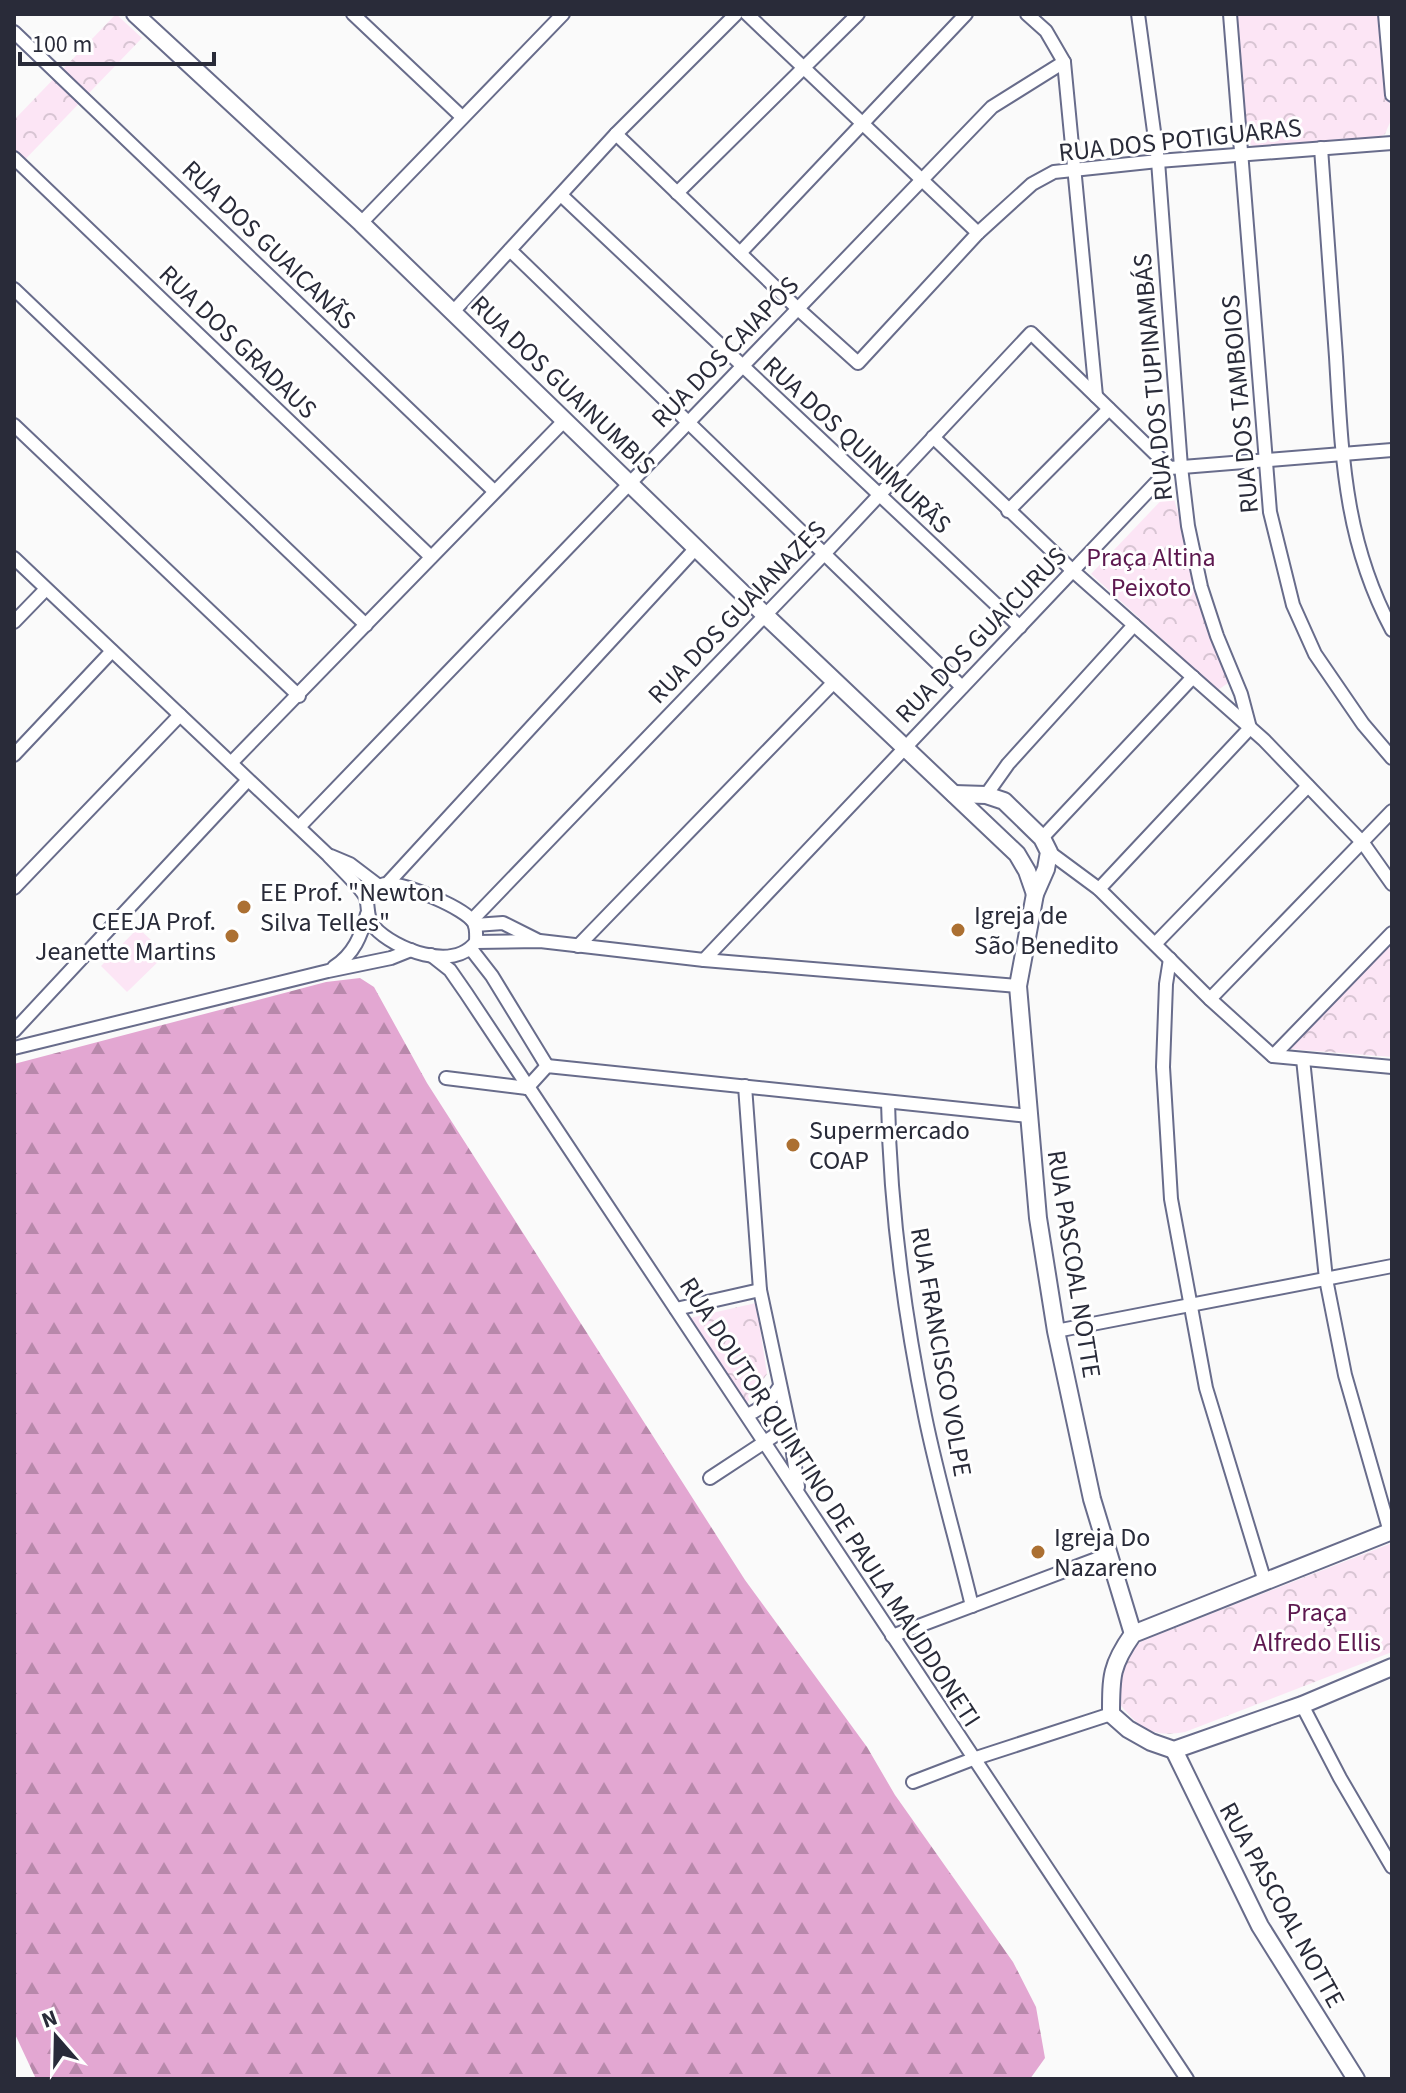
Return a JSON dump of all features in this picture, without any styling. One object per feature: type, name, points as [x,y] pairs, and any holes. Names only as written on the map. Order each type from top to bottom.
[{"type":"street","points":[[353,14],[462,117]]},
{"type":"street","points":[[361,223],[563,14]]},
{"type":"street","points":[[452,313],[616,134],[736,14]]},
{"type":"street","points":[[747,14],[978,233]]},
{"type":"street","points":[[677,193],[858,14]]},
{"type":"street","points":[[740,253],[966,14]]},
{"type":"street","points":[[1027,14],[1046,31],[1064,62],[1096,396],[1176,467],[1392,450]]},
{"type":"street","name":"RUA DOS TUPINAMBÁS","points":[[1138,14],[1158,161],[1176,467],[1201,587],[1241,694],[1250,728]]},
{"type":"street","name":"RUA DOS TAMBOIOS","points":[[1230,14],[1270,512],[1293,605],[1315,654],[1363,724],[1392,758]]},
{"type":"street","points":[[1385,14],[1392,95]]},
{"type":"street","name":"RUA DOS GUAINUMBIS","points":[[139,16],[361,223],[764,614],[1017,854],[1035,894]]},
{"type":"street","name":"RUA DOS GUAICANÃS","points":[[14,32],[494,491]]},
{"type":"street","name":"RUA DOS CAIAPÓS","points":[[299,827],[992,107],[1064,62]]},
{"type":"street","points":[[616,134],[797,308]]},
{"type":"street","name":"RUA DOS POTIGUARAS","points":[[797,308],[858,363],[978,233],[1032,184],[1054,172],[1392,143]]},
{"type":"street","points":[[1321,148],[1342,454],[1356,543],[1365,573],[1392,630]]},
{"type":"street","name":"RUA DOS GRADAUS","points":[[14,158],[431,557]]},
{"type":"street","name":"RUA DOS QUINIMURÃS","points":[[561,195],[1020,627]]},
{"type":"street","points":[[510,250],[962,687]]},
{"type":"street","points":[[14,289],[366,625]]},
{"type":"street","name":"RUA DOS GUAIANAZES","points":[[473,922],[1031,333],[1096,396]]},
{"type":"street","points":[[1008,511],[1109,409]]},
{"type":"street","points":[[231,763],[564,421]]},
{"type":"street","points":[[14,425],[299,696]]},
{"type":"street","name":"RUA DOS TUPINAMBÁS","points":[[933,437],[1073,571],[1250,728],[1363,843],[1392,884]]},
{"type":"street","name":"RUA DOS GUAICURUS","points":[[704,960],[1073,571],[1176,467]]},
{"type":"street","points":[[367,899],[696,548]]},
{"type":"street","points":[[14,558],[328,855],[367,899],[367,914],[359,941],[344,961],[328,971]]},
{"type":"street","points":[[14,622],[46,589]]},
{"type":"street","points":[[986,795],[1008,764],[1134,625]]},
{"type":"street","points":[[14,755],[112,651]]},
{"type":"street","points":[[1035,894],[1046,869],[1045,845],[1063,817],[1193,677]]},
{"type":"street","points":[[578,946],[835,681]]},
{"type":"street","points":[[14,888],[180,715]]},
{"type":"street","points":[[1099,889],[1250,728]]},
{"type":"street","points":[[14,1031],[248,780]]},
{"type":"street","points":[[1155,944],[1308,786]]},
{"type":"street","points":[[954,794],[986,795],[1004,801],[1045,845],[1099,889],[1210,999],[1273,1056],[1392,1067]]},
{"type":"street","points":[[1210,999],[1392,811]]},
{"type":"street","points":[[328,855],[350,864],[383,885],[430,897],[456,909],[473,922],[503,923],[540,941]]},
{"type":"street","name":"RUA PASCOAL NOTTE","points":[[1035,894],[1018,986],[1038,1218],[1056,1331],[1092,1499],[1133,1634]]},
{"type":"street","points":[[367,914],[373,926],[391,939],[411,950],[431,955],[452,956],[473,946],[540,941],[704,960],[1018,986]]},
{"type":"street","points":[[473,922],[473,946],[547,1066]]},
{"type":"street","points":[[1273,1056],[1392,933]]},
{"type":"street","points":[[14,1048],[391,958],[411,950]]},
{"type":"street","name":"RUA DOUTOR QUINTINO DE PAULA MAUDDONETI","points":[[431,955],[450,970],[466,993],[1187,2079]]},
{"type":"street","points":[[1170,959],[1165,996],[1163,1067],[1171,1199],[1206,1388],[1265,1582]]},
{"type":"street","points":[[1303,1059],[1326,1279],[1345,1375],[1391,1531],[1133,1634],[1117,1657],[1111,1678],[1111,1714],[1128,1729],[1174,1750],[1302,1705],[1392,1667]]},
{"type":"street","points":[[547,1066],[1029,1116]]},
{"type":"street","points":[[446,1078],[527,1088],[547,1066]]},
{"type":"street","points":[[745,1086],[760,1290],[789,1426],[798,1490]]},
{"type":"street","name":"RUA FRANCISCO VOLPE","points":[[888,1102],[889,1171],[904,1295],[925,1417],[972,1606]]},
{"type":"street","points":[[1056,1331],[1392,1266]]},
{"type":"street","points":[[676,1309],[760,1290]]},
{"type":"street","points":[[747,1415],[761,1409],[780,1386]]},
{"type":"street","points":[[710,1478],[789,1426]]},
{"type":"street","points":[[892,1636],[1107,1555]]},
{"type":"street","points":[[1302,1705],[1392,1867]]},
{"type":"street","points":[[913,1782],[1111,1714]]},
{"type":"street","name":"RUA PASCOAL NOTTE","points":[[1174,1750],[1260,1926],[1356,2079]]},
{"type":"green space","points":[[116,14],[142,38],[14,171],[14,120]]},
{"type":"green space","points":[[1236,14],[1383,14],[1391,120],[1385,134],[1373,140],[1262,149],[1251,145],[1242,129]]},
{"type":"green space","name":"Praça Altina Peixoto","points":[[1171,490],[1231,681],[1218,690],[1091,574]]},
{"type":"green space","points":[[138,928],[166,954],[127,992],[101,966]]},
{"type":"green space","points":[[1392,942],[1392,1057],[1290,1049]]},
{"type":"green space","points":[[360,978],[374,987],[427,1083],[745,1580],[867,1747],[895,1795],[1013,1962],[1036,2007],[1045,2058],[1030,2079],[36,2079],[14,2032],[14,1064],[326,982]]},
{"type":"green space","points":[[756,1303],[767,1374],[747,1403],[690,1318]]},
{"type":"green space","name":"Praça Alfredo Ellis","points":[[1392,1543],[1392,1652],[1185,1732],[1164,1734],[1147,1729],[1119,1703],[1124,1662],[1142,1641]]},
{"type":"place","name":"EE Prof. \"Newton Silva Telles\"","points":[[244,907]]},
{"type":"place","name":"Igreja de São Benedito","points":[[958,930]]},
{"type":"place","name":"CEEJA Prof. Jeanette Martins","points":[[232,936]]},
{"type":"place","name":"Supermercado COAP","points":[[793,1145]]},
{"type":"place","name":"Igreja Do Nazareno","points":[[1038,1552]]}]
